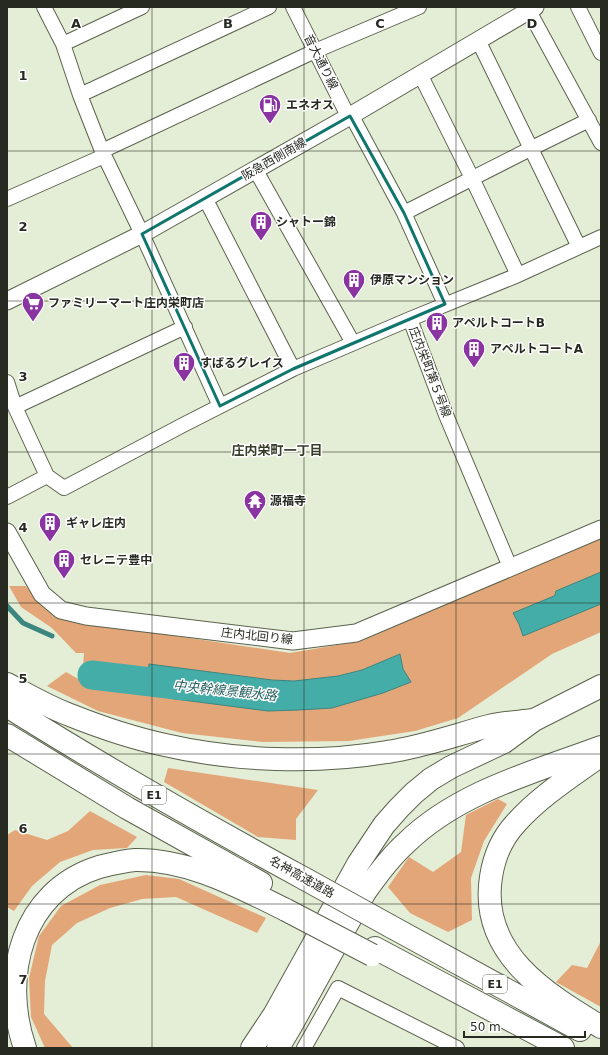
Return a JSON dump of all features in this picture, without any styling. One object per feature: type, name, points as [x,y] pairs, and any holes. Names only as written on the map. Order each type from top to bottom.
[{"type":"highway","points":[[7,684],[68,714],[134,738],[230,756],[262,758],[324,758],[387,752],[452,738],[491,726],[534,720]]},
{"type":"highway","points":[[252,1048],[274,1015],[358,864],[384,825],[414,793],[431,779],[451,767],[504,742],[534,720],[601,686]]},
{"type":"highway","name":"名神高速道路","points":[[7,706],[138,786],[218,832],[601,1041]]},
{"type":"highway","name":"名神高速道路","points":[[7,735],[289,905],[373,951],[563,1048]]},
{"type":"highway","points":[[278,1048],[366,892],[378,874],[406,842],[423,828],[464,801],[513,780],[601,747]]},
{"type":"highway","points":[[601,755],[545,796],[528,810],[515,824],[504,837],[497,852],[489,886],[493,920],[498,936],[507,952],[518,966],[546,992],[601,1027]]},
{"type":"highway","points":[[25,1048],[15,1022],[10,1002],[12,960],[18,941],[38,907],[53,892],[70,880],[89,870],[111,864],[134,860],[161,862],[188,867],[289,905]]},
{"type":"street","points":[[44,7],[63,44],[103,154],[142,234],[220,406]]},
{"type":"street","points":[[63,44],[142,7]]},
{"type":"street","points":[[80,94],[269,7]]},
{"type":"street","name":"音大通り線","points":[[293,7],[345,110],[350,116]]},
{"type":"street","points":[[7,199],[315,51],[418,7]]},
{"type":"street","points":[[578,7],[601,53]]},
{"type":"street","points":[[532,9],[601,143]]},
{"type":"street","name":"阪急西側南線","points":[[7,302],[142,234],[350,116],[532,9]]},
{"type":"street","points":[[478,40],[579,247]]},
{"type":"street","points":[[420,74],[518,275]]},
{"type":"street","points":[[350,116],[355,122],[404,213],[445,304]]},
{"type":"street","points":[[404,213],[589,120]]},
{"type":"street","points":[[256,169],[353,343]]},
{"type":"street","points":[[205,198],[293,370]]},
{"type":"street","name":"庄内栄町第５号線","points":[[510,567],[446,415],[410,319],[518,275],[601,237]]},
{"type":"street","points":[[7,382],[15,407],[48,476],[64,488],[220,406],[293,370],[410,319]]},
{"type":"street","points":[[15,407],[185,328]]},
{"type":"street","points":[[7,497],[48,476]]},
{"type":"street","name":"庄内北回り線","points":[[7,532],[42,594],[61,610],[86,616],[293,641],[356,633],[601,529]]},
{"type":"street","points":[[304,1048],[338,988],[457,1048]]},
{"type":"highlighted area","points":[[350,116],[404,213],[445,304],[293,369],[220,406],[142,234]]},
{"type":"shaded area","points":[[601,537],[601,632],[552,654],[458,718],[415,731],[349,741],[263,742],[182,733],[98,711],[47,686],[66,672],[82,681],[84,653],[76,653],[52,628],[21,607],[9,586],[26,586],[40,603],[77,621],[290,653],[361,641]]},
{"type":"shaded area","points":[[168,768],[318,790],[296,819],[296,840],[258,837],[164,782]]},
{"type":"shaded area","points":[[498,799],[507,804],[484,841],[471,878],[472,920],[448,932],[410,913],[388,887],[409,857],[433,872],[461,852],[466,815]]},
{"type":"shaded area","points":[[90,811],[137,837],[127,848],[93,850],[60,862],[32,886],[14,911],[7,907],[7,835],[15,830],[47,840],[68,831]]},
{"type":"shaded area","points":[[146,875],[179,879],[266,918],[257,933],[176,897],[142,899],[110,908],[77,923],[52,945],[45,981],[44,1014],[73,1048],[45,1048],[31,1017],[29,978],[39,936],[61,906],[100,885]]},
{"type":"shaded area","points":[[601,941],[601,1007],[556,982],[572,965],[587,968]]},
{"type":"water","points":[[601,572],[601,604],[523,636],[513,613],[554,596],[556,591]]},
{"type":"water","points":[[400,654],[403,669],[411,682],[383,693],[332,708],[268,711],[146,694],[149,664],[272,680],[294,681],[338,676],[362,670]]},
{"type":"waterway","points":[[7,606],[23,623],[52,636]]},
{"type":"waterway","name":"中央幹線景観水路","points":[[92,675],[185,686]]},
{"type":"place","name":"エネオス","points":[[270,124]]},
{"type":"place","name":"シャトー錦","points":[[261,242]]},
{"type":"place","name":"伊原マンション","points":[[354,300]]},
{"type":"place","name":"ファミリーマート庄内栄町店","points":[[33,322]]},
{"type":"place","name":"アペルトコートB","points":[[437,342]]},
{"type":"place","name":"アペルトコートA","points":[[474,368]]},
{"type":"place","name":"すばるグレイス","points":[[184,382]]},
{"type":"place","name":"源福寺","points":[[255,520]]},
{"type":"place","name":"ギャレ庄内","points":[[50,542]]},
{"type":"place","name":"セレニテ豊中","points":[[64,580]]},
{"type":"district","name":"庄内栄町一丁目","points":[[277,450]]}]
